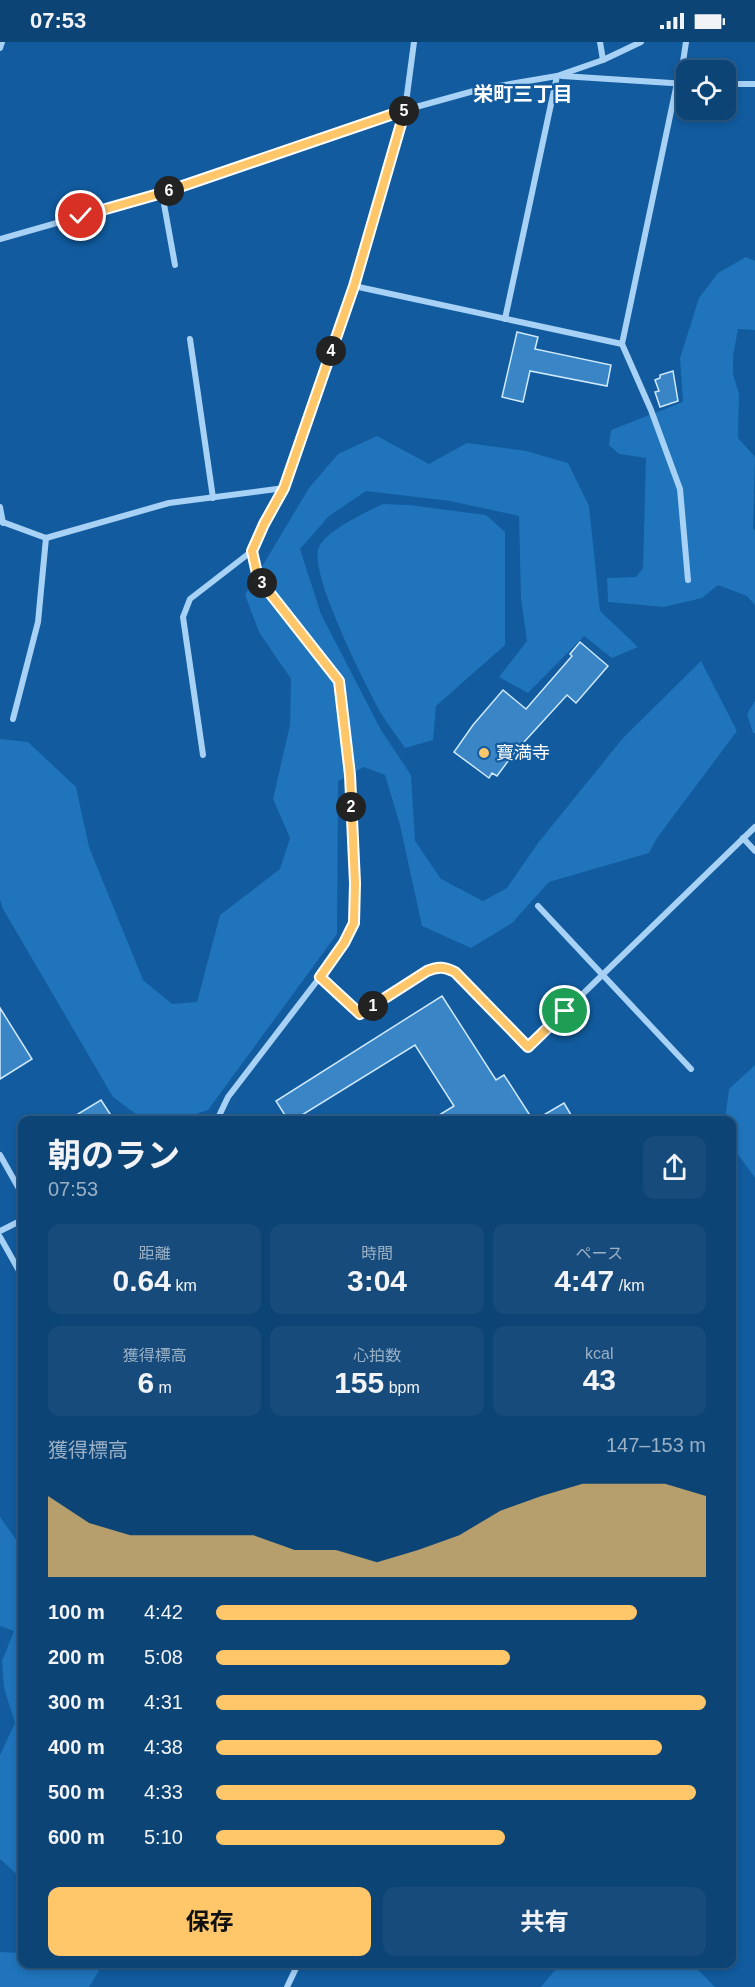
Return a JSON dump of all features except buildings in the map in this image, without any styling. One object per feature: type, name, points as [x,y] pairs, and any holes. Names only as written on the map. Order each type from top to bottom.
[{"type":"street","points":[[0,48],[2,42]]},
{"type":"street","points":[[203,755],[183,617],[190,599],[252,551],[284,488],[354,286],[405,110],[414,42]]},
{"type":"street","points":[[600,42],[603,60]]},
{"type":"street","points":[[0,239],[162,193],[405,110],[481,89],[557,76],[603,60],[641,42]]},
{"type":"street","points":[[683,60],[686,42]]},
{"type":"street","points":[[557,76],[676,83]]},
{"type":"street","points":[[505,319],[557,76]]},
{"type":"street","points":[[736,84],[755,84]]},
{"type":"street","points":[[676,88],[622,344],[651,410],[680,489],[688,580]]},
{"type":"street","points":[[162,193],[176,265]]},
{"type":"street","points":[[354,286],[622,344]]},
{"type":"street","points":[[190,339],[213,498]]},
{"type":"street","points":[[0,507],[1,522],[46,538],[169,503],[284,488]]},
{"type":"street","points":[[13,719],[38,622],[46,538]]},
{"type":"street","points":[[219,1116],[228,1097],[320,977],[344,943],[354,923],[355,883],[350,775],[339,681],[258,578],[252,551]]},
{"type":"street","points":[[320,977],[360,1014],[427,971],[446,967],[455,972],[528,1047],[755,827]]},
{"type":"street","points":[[743,838],[755,851]]},
{"type":"street","points":[[538,906],[691,1069]]},
{"type":"street","points":[[0,1155],[18,1187]]},
{"type":"street","points":[[0,1231],[18,1222]]},
{"type":"street","points":[[0,1237],[18,1269]]},
{"type":"street","points":[[287,1987],[296,1968]]},
{"type":"shaded area","points":[[746,257],[755,261],[755,330],[738,329],[733,356],[733,374],[739,394],[738,438],[755,457],[753,529],[755,530],[755,605],[747,596],[718,585],[702,598],[664,607],[608,602],[607,578],[636,577],[643,568],[646,458],[619,454],[609,445],[611,430],[683,402],[680,358],[699,298],[718,273]]},
{"type":"shaded area","points":[[377,436],[429,464],[467,443],[526,451],[568,463],[589,506],[600,611],[638,647],[612,658],[584,636],[528,693],[499,677],[527,641],[521,599],[519,516],[450,501],[366,491],[329,516],[300,549],[321,614],[381,730],[411,775],[415,841],[441,879],[483,901],[507,888],[538,843],[623,738],[701,661],[737,731],[657,838],[649,853],[549,882],[512,923],[471,948],[422,926],[400,825],[385,775],[364,767],[338,781],[337,934],[208,1110],[190,1116],[139,1116],[113,1097],[3,909],[0,900],[0,739],[28,742],[76,787],[89,847],[143,980],[172,1004],[197,1002],[220,915],[280,869],[290,838],[273,799],[290,725],[291,679],[259,632],[245,595],[309,488],[338,454]]},
{"type":"shaded area","points":[[383,504],[486,515],[505,532],[505,645],[436,706],[433,740],[405,748],[381,713],[352,656],[330,603],[318,560],[319,547],[323,541],[347,523]]},
{"type":"shaded area","points":[[755,701],[755,733],[753,733],[747,714]]},
{"type":"shaded area","points":[[755,1065],[755,1178],[736,1152],[736,1116],[726,1116],[729,1089]]},
{"type":"shaded area","points":[[0,1517],[18,1542],[18,1875],[0,1859],[0,1755],[15,1723],[4,1688],[2,1661],[14,1631],[0,1626]]},
{"type":"shaded area","points":[[0,1952],[18,1953],[18,1968],[101,1968],[89,1987],[0,1987]]},
{"type":"shaded area","points":[[557,1968],[696,1968],[715,1987],[541,1987]]},
{"type":"place","name":"寶満寺","points":[[484,753]]},
{"type":"district","name":"栄町三丁目","points":[[523,94]]},
{"type":"route","points":[[81,216],[162,193],[405,110],[354,286],[284,488],[252,551],[258,578],[339,681],[350,775],[355,883],[354,923],[344,943],[320,977],[360,1014],[427,971],[446,967],[455,972],[528,1047],[565,1011]]}]
